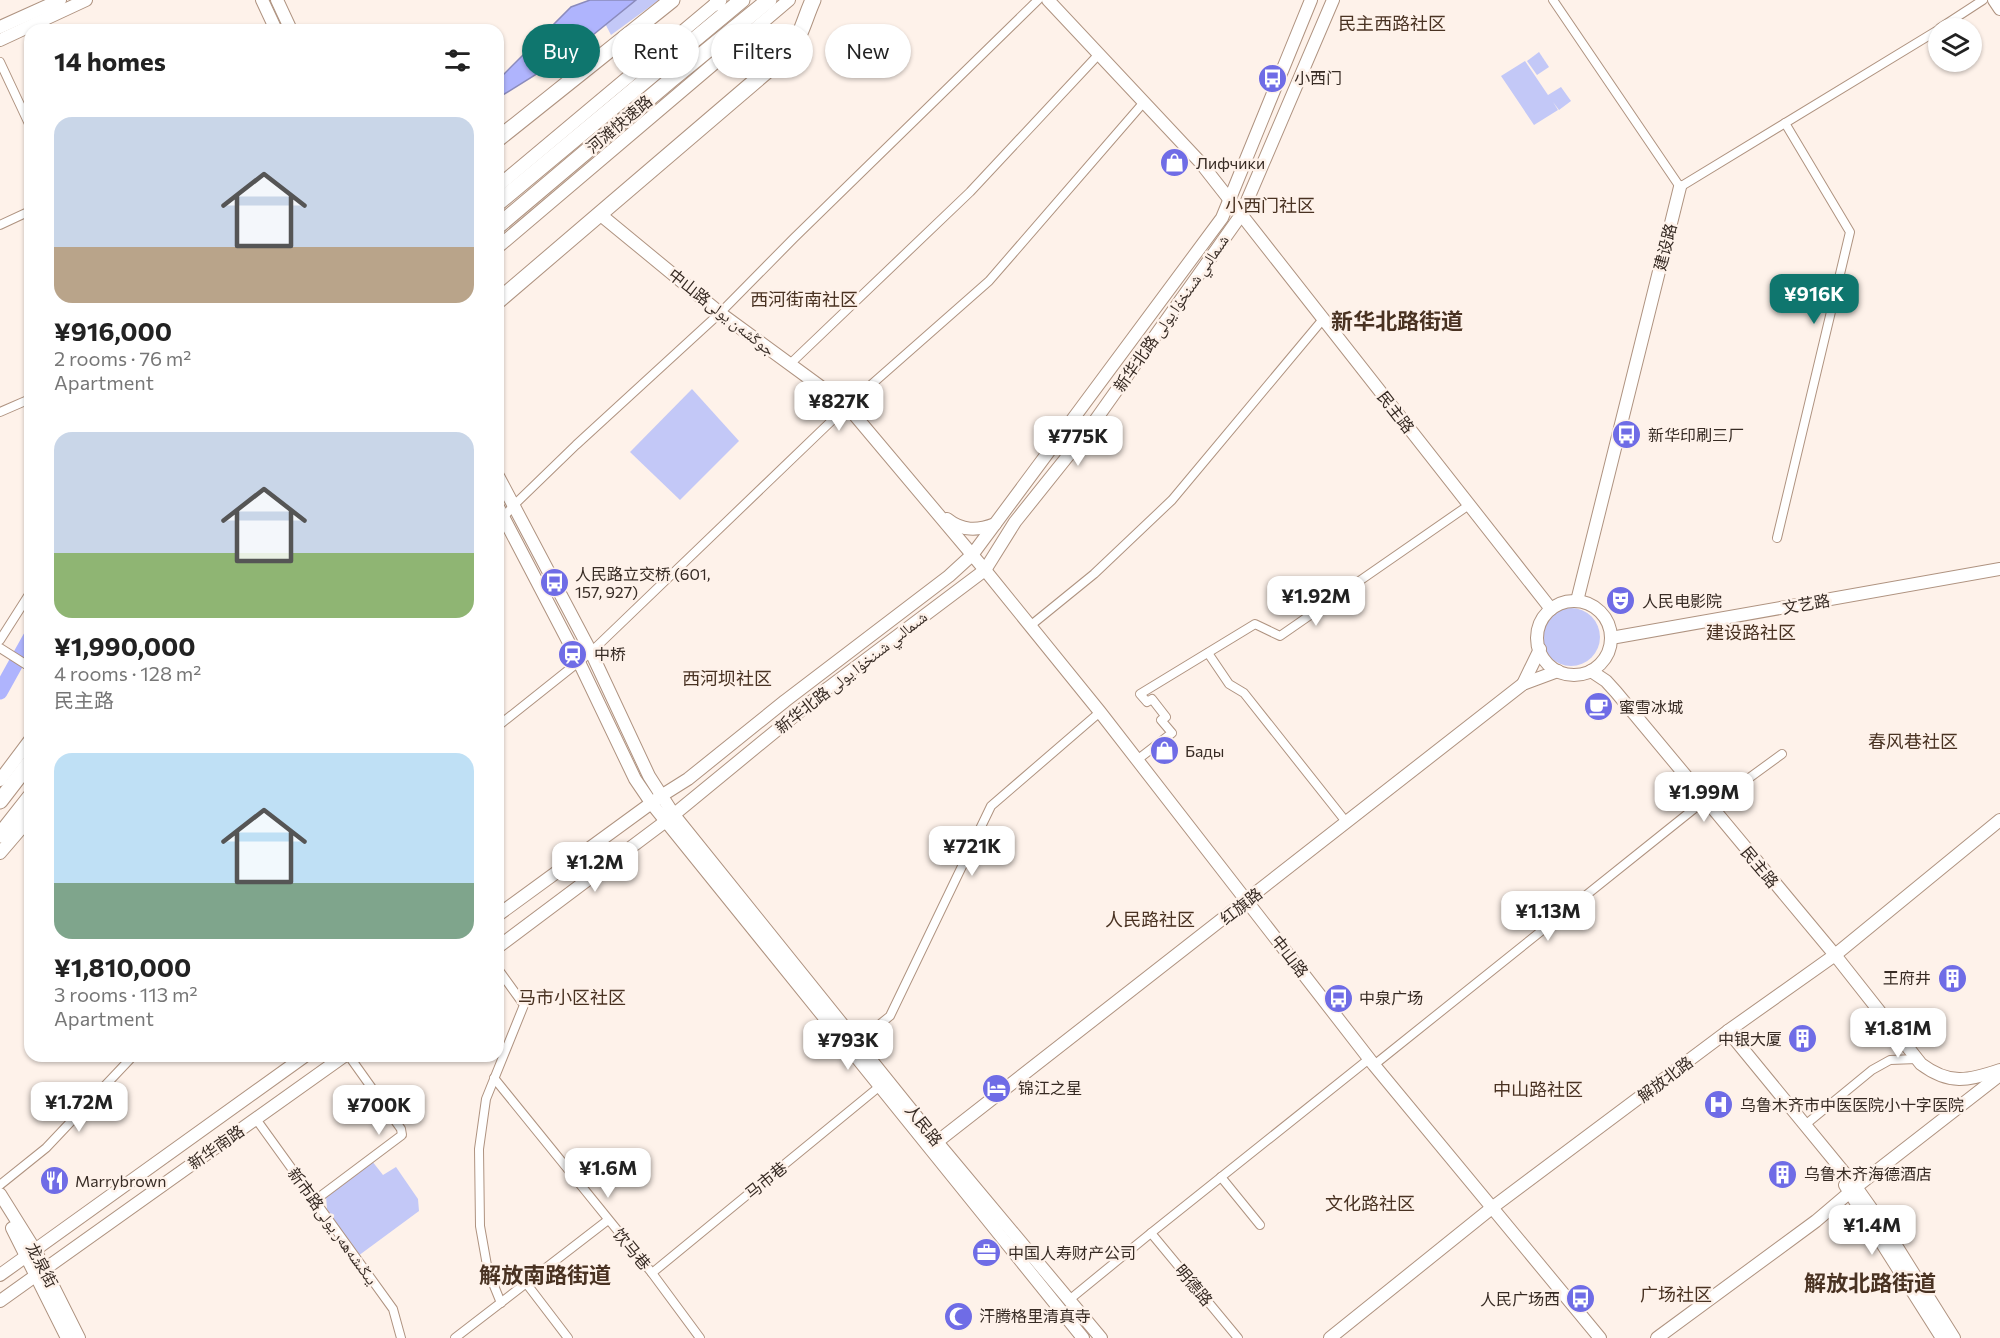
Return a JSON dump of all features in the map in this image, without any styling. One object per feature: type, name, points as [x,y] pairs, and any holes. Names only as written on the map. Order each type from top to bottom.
[{"type":"highway","points":[[504,124],[661,0]]},
{"type":"highway","points":[[504,134],[672,0]]},
{"type":"highway","name":"河滩快速路","points":[[504,198],[742,0]]},
{"type":"highway","name":"河滩快速路","points":[[504,221],[769,0]]},
{"type":"highway","points":[[504,296],[788,53],[798,41],[813,0]]},
{"type":"highway","points":[[504,289],[750,78]]},
{"type":"highway","points":[[0,801],[24,770]]},
{"type":"highway","points":[[0,834],[24,804]]},
{"type":"main road","points":[[0,27],[60,0]]},
{"type":"main road","points":[[34,24],[86,0]]},
{"type":"main road","points":[[262,0],[273,24]]},
{"type":"main road","points":[[759,24],[789,0]]},
{"type":"main road","name":"民主路","points":[[1048,0],[1200,162],[1551,609]]},
{"type":"main road","name":"新华北路 شىمالىي شىنخۇا يولى","points":[[656,800],[688,779],[785,701],[949,576],[972,555],[1215,228],[1230,201],[1311,0]]},
{"type":"main road","name":"新华北路 شىمالىي شىنخۇا يولى","points":[[670,818],[828,688],[985,570],[1016,522],[1087,432],[1241,215],[1333,0]]},
{"type":"main road","points":[[1994,0],[2000,9]]},
{"type":"main road","points":[[504,181],[719,1]]},
{"type":"main road","points":[[280,3],[289,24]]},
{"type":"main road","points":[[0,40],[24,29]]},
{"type":"main road","points":[[504,242],[711,65]]},
{"type":"main road","name":"建设路","points":[[1577,601],[1680,187]]},
{"type":"main road","name":"中山路جوڭشەن يولى","points":[[602,216],[720,313],[847,406],[985,570]]},
{"type":"main road","points":[[504,488],[591,652],[648,776],[656,800]]},
{"type":"main road","points":[[934,510],[955,525],[968,529],[982,529],[996,523]]},
{"type":"main road","points":[[504,523],[579,662],[636,779],[656,800]]},
{"type":"main road","points":[[994,556],[999,587],[1008,598]]},
{"type":"main road","name":"文艺路","points":[[1611,638],[2000,569]]},
{"type":"main road","name":"中山路","points":[[985,570],[1100,712],[1372,1062],[1600,1338]]},
{"type":"main road","points":[[1577,601],[1588,603],[1605,617],[1611,638],[1606,657],[1591,671],[1569,674],[1558,671],[1550,665],[1540,650],[1539,628],[1551,609],[1559,604],[1577,601]]},
{"type":"main road","points":[[1523,684],[1540,650]]},
{"type":"main road","points":[[1523,684],[1558,671]]},
{"type":"main road","name":"民主路","points":[[1591,671],[1606,681],[1834,955],[1917,1059],[1930,1071],[1953,1081],[2000,1070]]},
{"type":"main road","name":"红旗路","points":[[933,1145],[1523,684]]},
{"type":"main road","points":[[0,780],[24,748]]},
{"type":"main road","points":[[504,911],[656,800]]},
{"type":"main road","name":"人民路","points":[[656,800],[880,1086],[1101,1338]]},
{"type":"main road","points":[[504,942],[670,818]]},
{"type":"main road","name":"人民路","points":[[670,818],[857,1043],[1083,1338]]},
{"type":"main road","name":"解放北路","points":[[1330,1338],[1493,1207],[1728,1031],[1834,955],[2000,820]]},
{"type":"main road","points":[[0,853],[24,825]]},
{"type":"main road","points":[[1728,1031],[1831,1157],[1942,1338]]},
{"type":"main road","name":"新华南路","points":[[0,1275],[296,1062]]},
{"type":"main road","name":"新华南路","points":[[0,1301],[336,1062]]},
{"type":"main road","points":[[1657,1338],[1816,1221],[2000,1075]]},
{"type":"main road","points":[[1853,1190],[1885,1228],[1954,1338]]},
{"type":"main road","name":"龙泉街","points":[[0,1194],[79,1338]]},
{"type":"main road","name":"龙泉街","points":[[0,1209],[31,1253]]},
{"type":"main road","name":"龙泉街","points":[[41,1272],[67,1338]]},
{"type":"main road","points":[[1067,1318],[1077,1338]]},
{"type":"street","points":[[504,513],[720,313],[1038,0]]},
{"type":"street","points":[[1553,0],[1680,187],[1928,36]]},
{"type":"street","points":[[1956,18],[1983,0]]},
{"type":"street","points":[[790,364],[970,192],[1099,54]]},
{"type":"street","points":[[0,62],[24,113]]},
{"type":"street","points":[[504,721],[591,652],[847,406],[989,280],[1144,102]]},
{"type":"street","points":[[1777,538],[1850,232],[1785,123]]},
{"type":"street","points":[[0,225],[24,214]]},
{"type":"street","points":[[1030,626],[1094,574],[1172,500],[1324,318]]},
{"type":"street","points":[[0,412],[24,402]]},
{"type":"street","points":[[1137,760],[1172,733],[1161,720],[1166,717],[1152,699],[1147,702],[1140,693],[1255,624],[1280,636],[1469,505]]},
{"type":"street","points":[[0,640],[24,602]]},
{"type":"street","points":[[3,651],[24,663]]},
{"type":"street","points":[[1208,653],[1229,684],[1244,693],[1347,823]]},
{"type":"street","points":[[857,1043],[891,1016],[991,806],[1100,712]]},
{"type":"street","points":[[1069,1300],[1221,1177],[1372,1062],[1705,800],[1734,789],[1782,754]]},
{"type":"street","points":[[504,977],[524,1005],[504,1054]]},
{"type":"street","points":[[1805,1125],[1872,1070],[1890,1060],[1917,1059]]},
{"type":"street","points":[[122,1062],[124,1066]]},
{"type":"street","points":[[0,1169],[3,1182],[46,1148],[128,1062]]},
{"type":"street","points":[[314,1201],[402,1135],[401,1129],[354,1062]]},
{"type":"street","points":[[501,1062],[486,1099],[478,1149],[480,1226],[488,1270],[501,1303]]},
{"type":"street","name":"饮马巷","points":[[494,1078],[652,1273],[700,1338]]},
{"type":"street","name":"马市巷","points":[[652,1273],[880,1086]]},
{"type":"street","name":"新市路يىڭىشەھەر يولى","points":[[255,1119],[393,1309],[401,1338]]},
{"type":"street","points":[[1221,1177],[1260,1225]]},
{"type":"street","points":[[455,1338],[608,1220]]},
{"type":"street","name":"明德路","points":[[1150,1233],[1238,1338]]},
{"type":"street","points":[[526,1283],[568,1338]]},
{"type":"shaded area","points":[[590,0],[636,0],[600,29],[600,24],[554,24],[571,7]]},
{"type":"shaded area","points":[[593,0],[659,0],[626,24],[612,24],[611,35]]},
{"type":"shaded area","points":[[1539,52],[1549,67],[1537,75],[1527,61]]},
{"type":"shaded area","points":[[522,56],[522,78],[530,78],[504,94],[504,74]]},
{"type":"shaded area","points":[[1525,61],[1548,95],[1561,87],[1571,101],[1559,110],[1553,102],[1558,110],[1534,125],[1501,76]]},
{"type":"shaded area","points":[[692,389],[739,441],[680,500],[630,452]]},
{"type":"shaded area","points":[[1565,608],[1577,608],[1592,616],[1600,631],[1600,643],[1592,658],[1577,666],[1565,666],[1550,658],[1542,643],[1542,631],[1550,616]]},
{"type":"shaded area","points":[[372,1161],[383,1175],[396,1167],[418,1199],[419,1211],[358,1256],[327,1209],[326,1196]]},
{"type":"waterway","points":[[0,692],[24,649]]},
{"type":"place","name":"小西门","points":[[1273,78]]},
{"type":"place","name":"Лифчики","points":[[1175,163]]},
{"type":"place","name":"新华印刷三厂","points":[[1627,435]]},
{"type":"place","name":"人民路立交桥 (601, 157, 927)","points":[[554,583]]},
{"type":"place","name":"人民电影院","points":[[1621,601]]},
{"type":"place","name":"中桥","points":[[573,654]]},
{"type":"place","name":"蜜雪冰城","points":[[1598,707]]},
{"type":"place","name":"Бады","points":[[1164,751]]},
{"type":"place","name":"王府井","points":[[1952,978]]},
{"type":"place","name":"中泉广场","points":[[1338,998]]},
{"type":"place","name":"中银大厦","points":[[1803,1039]]},
{"type":"place","name":"锦江之星","points":[[997,1088]]},
{"type":"place","name":"乌鲁木齐市中医医院小十字医院","points":[[1719,1105]]},
{"type":"place","name":"乌鲁木齐海德酒店","points":[[1783,1174]]},
{"type":"place","name":"Marrybrown","points":[[54,1181]]},
{"type":"place","name":"中国人寿财产公司","points":[[987,1253]]},
{"type":"place","name":"人民广场西","points":[[1581,1299]]},
{"type":"place","name":"汗腾格里清真寺","points":[[958,1316]]},
{"type":"district","name":"民主西路社区","points":[[1392,24]]},
{"type":"district","name":"小西门社区","points":[[1270,206]]},
{"type":"district","name":"西河街南社区","points":[[804,300]]},
{"type":"district","name":"新华北路街道","points":[[1397,321]]},
{"type":"district","name":"建设路社区","points":[[1751,633]]},
{"type":"district","name":"西河坝社区","points":[[727,679]]},
{"type":"district","name":"春风巷社区","points":[[1913,742]]},
{"type":"district","name":"人民路社区","points":[[1150,920]]},
{"type":"district","name":"马市小区社区","points":[[572,998]]},
{"type":"district","name":"中山路社区","points":[[1538,1090]]},
{"type":"district","name":"文化路社区","points":[[1370,1204]]},
{"type":"district","name":"解放南路街道","points":[[545,1275]]},
{"type":"district","name":"解放北路街道","points":[[1870,1283]]},
{"type":"district","name":"广场社区","points":[[1676,1295]]}]
